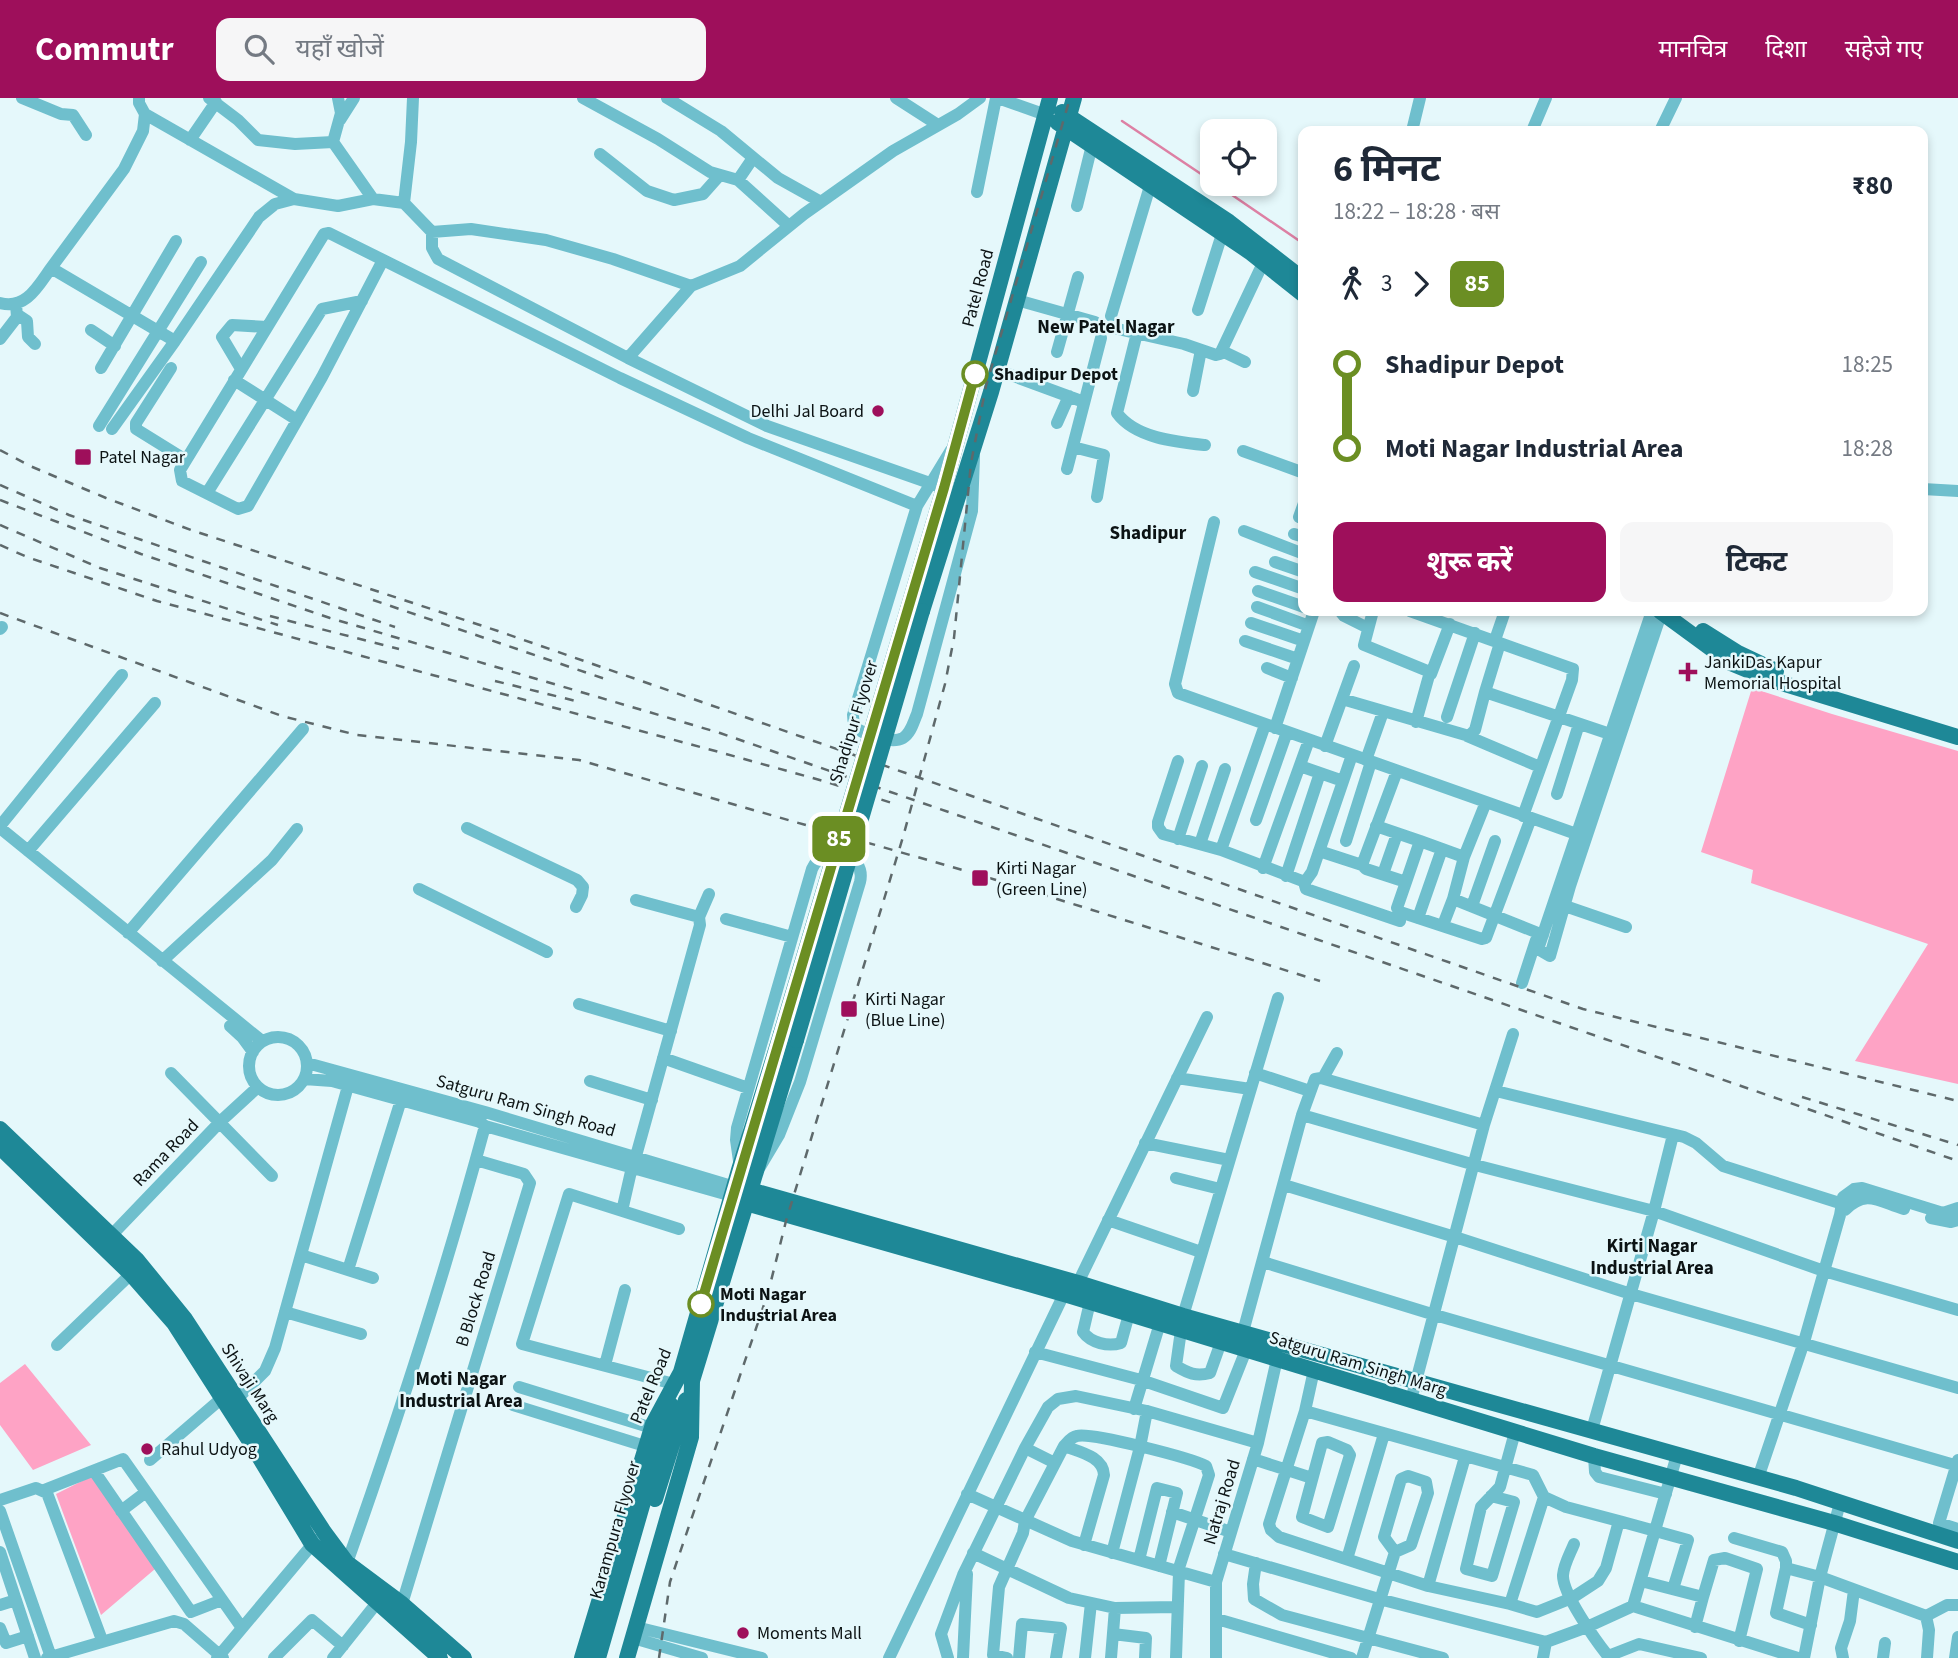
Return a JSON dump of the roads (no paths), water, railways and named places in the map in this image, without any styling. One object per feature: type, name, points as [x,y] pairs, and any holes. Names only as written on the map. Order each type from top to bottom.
[{"type":"main road","points":[[975,442],[1074,98]]},
{"type":"main road","points":[[1048,106],[1067,121],[1229,222],[1298,275]]},
{"type":"main road","name":"Patel Road","points":[[937,485],[957,441],[1048,106]]},
{"type":"main road","points":[[1067,121],[1091,145],[1222,234],[1298,290]]},
{"type":"main road","name":"Shadipur Flyover","points":[[747,1171],[915,610],[975,442]]},
{"type":"main road","name":"Shadipur Flyover","points":[[915,610],[937,485]]},
{"type":"main road","points":[[1668,616],[1731,663],[1772,680],[1958,737]]},
{"type":"main road","points":[[1683,616],[1738,653],[1773,670],[1958,726]]},
{"type":"main road","name":"Shivaji Marg","points":[[0,1129],[107,1241],[131,1274],[174,1323],[347,1563],[401,1604],[464,1658]]},
{"type":"main road","name":"Shivaji Marg","points":[[0,1147],[107,1241],[137,1259],[185,1319],[312,1544],[440,1658]]},
{"type":"main road","name":"Patel Road","points":[[587,1657],[652,1428],[682,1379],[747,1171]]},
{"type":"main road","name":"Satguru Ram Singh Marg","points":[[741,1194],[1181,1323],[1243,1332],[1840,1503],[1937,1528],[1958,1541]]},
{"type":"main road","name":"Satguru Ram Singh Marg","points":[[1071,1291],[1090,1301],[1129,1314],[1160,1323],[1181,1323],[1221,1342],[1594,1456],[1668,1486],[1834,1523],[1958,1562]]},
{"type":"main road","name":"Patel Road","points":[[627,1658],[691,1437],[682,1379]]},
{"type":"main road","name":"Karampura Flyover","points":[[608,1658],[627,1578],[682,1379]]},
{"type":"main road","name":"Karampura Flyover","points":[[587,1657],[627,1578]]},
{"type":"street","points":[[22,98],[61,114],[73,115],[86,135]]},
{"type":"street","points":[[139,98],[145,114],[295,199],[338,206],[373,199],[404,203],[432,232],[432,248],[438,259],[628,358],[767,426],[937,485],[917,506],[853,715],[860,731],[890,740],[905,737],[917,714],[972,511],[975,442]]},
{"type":"street","points":[[333,142],[341,113],[338,98]]},
{"type":"street","points":[[338,124],[354,98]]},
{"type":"street","points":[[404,203],[413,98]]},
{"type":"street","points":[[583,98],[719,176],[738,180],[789,226]]},
{"type":"street","points":[[667,98],[688,103],[778,178],[821,202]]},
{"type":"street","points":[[895,98],[938,125]]},
{"type":"street","points":[[628,358],[691,286],[740,266],[789,226],[893,151],[980,98]]},
{"type":"street","points":[[977,192],[997,98],[1048,106]]},
{"type":"street","points":[[1413,126],[1420,98]]},
{"type":"street","points":[[1534,126],[1546,98]]},
{"type":"street","points":[[1662,126],[1676,98]]},
{"type":"street","points":[[1670,126],[1682,98]]},
{"type":"street","points":[[190,140],[212,100],[258,140],[295,144],[333,142]]},
{"type":"street","points":[[0,339],[17,309],[30,296],[124,169],[143,131],[145,114]]},
{"type":"street","points":[[333,142],[373,199]]},
{"type":"street","points":[[1077,206],[1091,145]]},
{"type":"street","points":[[600,154],[647,191],[674,200],[703,194],[719,176]]},
{"type":"street","points":[[738,180],[753,158]]},
{"type":"street","points":[[1111,316],[1150,186]]},
{"type":"street","points":[[201,262],[106,428],[175,341],[259,217],[275,204],[295,199]]},
{"type":"street","points":[[432,232],[471,229],[546,240],[613,259],[691,286]]},
{"type":"street","points":[[383,260],[246,508],[239,509],[182,481],[180,470],[326,233],[330,233],[668,401],[748,438],[917,506]]},
{"type":"street","points":[[1198,310],[1222,234]]},
{"type":"street","points":[[101,368],[176,241]]},
{"type":"street","points":[[1118,329],[1216,355],[1222,351],[1263,263]]},
{"type":"street","points":[[51,268],[175,341]]},
{"type":"street","points":[[1057,352],[1078,277]]},
{"type":"street","points":[[207,493],[322,309],[362,300]]},
{"type":"street","points":[[1017,300],[1095,322]]},
{"type":"street","points":[[0,303],[17,309],[27,321],[27,337],[35,344]]},
{"type":"street","points":[[1100,316],[1111,316],[1117,321],[1118,329],[1112,337],[1101,338],[1096,333],[1095,322],[1100,316]]},
{"type":"street","points":[[267,327],[232,325],[222,337],[223,343],[237,375],[297,420]]},
{"type":"street","points":[[91,330],[115,346]]},
{"type":"street","points":[[1137,333],[1117,413],[1125,423],[1166,440],[1205,445]]},
{"type":"street","points":[[1067,469],[1101,338]]},
{"type":"street","points":[[1193,391],[1201,350]]},
{"type":"street","points":[[1222,351],[1245,362]]},
{"type":"street","points":[[172,368],[136,423],[136,429],[186,460]]},
{"type":"street","points":[[997,370],[1084,402]]},
{"type":"street","points":[[1057,423],[1069,396]]},
{"type":"street","points":[[1073,447],[1104,455],[1097,497]]},
{"type":"street","points":[[1243,451],[1298,471]]},
{"type":"street","points":[[1928,489],[1958,491]]},
{"type":"street","points":[[1214,522],[1175,687],[1180,695],[1581,836]]},
{"type":"street","points":[[1244,531],[1298,552]]},
{"type":"street","points":[[1275,562],[1298,570]]},
{"type":"street","points":[[1255,572],[1298,587]]},
{"type":"street","points":[[1258,591],[1298,605]]},
{"type":"street","points":[[1257,607],[1309,626]]},
{"type":"street","points":[[1256,820],[1276,728],[1312,616]]},
{"type":"street","points":[[1344,616],[1368,628]]},
{"type":"street","points":[[1372,616],[1363,643],[1366,647],[1429,670],[1431,674]]},
{"type":"street","points":[[1420,841],[1398,902],[1398,910],[1484,939],[1495,915],[1527,817],[1540,767],[1572,680],[1573,669],[1427,616]]},
{"type":"street","points":[[1495,640],[1496,616]]},
{"type":"street","points":[[1467,736],[1475,730],[1502,616]]},
{"type":"street","points":[[1541,934],[1538,951],[1550,956],[1581,836],[1650,616]]},
{"type":"street","points":[[1522,982],[1581,836],[1659,616]]},
{"type":"street","points":[[1251,623],[1304,641]]},
{"type":"street","points":[[1416,722],[1450,624]]},
{"type":"street","points":[[1447,717],[1475,633]]},
{"type":"street","points":[[1245,642],[1298,659]]},
{"type":"street","points":[[1325,746],[1354,666]]},
{"type":"street","points":[[1267,668],[1292,678]]},
{"type":"street","points":[[122,675],[0,827],[262,1041]]},
{"type":"street","points":[[1485,692],[1604,732]]},
{"type":"street","points":[[1342,699],[1467,736],[1540,767]]},
{"type":"street","points":[[28,851],[155,703]]},
{"type":"street","points":[[1346,841],[1383,712]]},
{"type":"street","points":[[1557,793],[1579,723]]},
{"type":"street","points":[[1221,850],[1276,728]]},
{"type":"street","points":[[128,933],[303,729]]},
{"type":"street","points":[[1263,868],[1309,740]]},
{"type":"street","points":[[1304,882],[1308,880],[1320,851],[1352,755]]},
{"type":"street","points":[[1178,761],[1157,827],[1163,834],[1221,850],[1304,882]]},
{"type":"street","points":[[1178,839],[1202,766]]},
{"type":"street","points":[[1300,766],[1343,781]]},
{"type":"street","points":[[1200,845],[1225,769]]},
{"type":"street","points":[[1362,864],[1397,771]]},
{"type":"street","points":[[1286,876],[1320,773]]},
{"type":"street","points":[[1443,925],[1464,857],[1486,802]]},
{"type":"street","points":[[1376,827],[1464,857]]},
{"type":"street","points":[[467,828],[577,880],[583,887],[576,907]]},
{"type":"street","points":[[162,961],[272,860],[297,829]]},
{"type":"street","points":[[1383,874],[1397,834]]},
{"type":"street","points":[[0,838],[242,1037],[253,1052]]},
{"type":"street","points":[[1472,906],[1495,841]]},
{"type":"street","points":[[1418,918],[1442,849]]},
{"type":"street","points":[[1320,851],[1406,882]]},
{"type":"street","points":[[828,854],[856,860],[862,874],[860,882],[800,1082],[779,1135],[747,1171],[736,1140],[748,1088],[817,860],[828,854]]},
{"type":"street","points":[[1304,882],[1306,889],[1400,920]]},
{"type":"street","points":[[419,889],[547,952]]},
{"type":"street","points":[[622,1211],[700,925],[699,917],[709,894]]},
{"type":"street","points":[[1453,898],[1541,934]]},
{"type":"street","points":[[636,900],[699,917]]},
{"type":"street","points":[[1565,906],[1626,927]]},
{"type":"street","points":[[726,919],[792,937]]},
{"type":"street","points":[[1221,1342],[1210,1373],[1202,1376],[1189,1374],[1176,1366],[1181,1323],[1278,998]]},
{"type":"street","points":[[579,1004],[671,1031]]},
{"type":"street","points":[[893,1654],[1035,1352],[1108,1220],[1207,1017]]},
{"type":"street","points":[[1411,1400],[1484,1125],[1513,1034]]},
{"type":"street","points":[[275,1037],[287,1038],[297,1044],[304,1053],[307,1063],[304,1079],[295,1089],[283,1094],[270,1094],[258,1087],[250,1072],[249,1062],[253,1052],[262,1041],[275,1037]]},
{"type":"street","points":[[1323,1078],[1337,1054]]},
{"type":"street","points":[[663,1058],[748,1088]]},
{"type":"street","name":"Satguru Ram Singh Road","points":[[307,1063],[741,1194]]},
{"type":"street","points":[[171,1073],[272,1176]]},
{"type":"street","points":[[1255,1073],[1310,1091]]},
{"type":"street","points":[[1177,1078],[1250,1089]]},
{"type":"street","points":[[1243,1332],[1315,1079],[1323,1078],[1484,1125]]},
{"type":"street","name":"Satguru Ram Singh Road","points":[[304,1079],[332,1082],[480,1122],[485,1126],[634,1161]]},
{"type":"street","points":[[590,1081],[652,1100]]},
{"type":"street","points":[[150,1460],[260,1376],[269,1364],[348,1086]]},
{"type":"street","name":"Rama Road","points":[[107,1241],[220,1122],[258,1087]]},
{"type":"street","points":[[1496,1091],[1673,1135],[1696,1143],[1724,1166],[1843,1208]]},
{"type":"street","points":[[348,1270],[401,1100]]},
{"type":"street","points":[[1303,1115],[1475,1165],[1654,1210],[1824,1272],[1958,1310]]},
{"type":"street","points":[[347,1563],[402,1405],[452,1245],[485,1126]]},
{"type":"street","points":[[1592,1430],[1673,1135]]},
{"type":"street","points":[[1145,1143],[1228,1160]]},
{"type":"street","name":"B Block Road","points":[[401,1604],[530,1183],[524,1174],[476,1160]]},
{"type":"street","points":[[1176,1178],[1220,1189]]},
{"type":"street","points":[[1283,1185],[1631,1294],[1958,1388]]},
{"type":"street","points":[[1758,1478],[1804,1342],[1849,1192],[1862,1188],[1943,1213],[1958,1208]]},
{"type":"street","points":[[679,1228],[569,1194],[522,1344],[605,1365],[682,1379]]},
{"type":"street","points":[[1843,1208],[1864,1197],[1932,1219],[1951,1222],[1958,1220]]},
{"type":"street","points":[[1108,1220],[1201,1252]]},
{"type":"street","points":[[301,1255],[373,1278]]},
{"type":"street","points":[[1263,1262],[1609,1366],[1957,1464],[1937,1528],[1958,1529]]},
{"type":"street","points":[[57,1345],[131,1274]]},
{"type":"street","points":[[605,1365],[625,1290]]},
{"type":"street","points":[[1090,1301],[1083,1332],[1088,1339],[1112,1346],[1121,1343],[1129,1314]]},
{"type":"street","points":[[285,1312],[361,1334]]},
{"type":"street","points":[[1112,1552],[1140,1447],[1141,1380],[1160,1323]]},
{"type":"street","points":[[1035,1352],[1141,1380],[1223,1409],[1246,1350]]},
{"type":"street","name":"Natraj Road","points":[[1216,1658],[1216,1582],[1258,1443],[1276,1359]]},
{"type":"street","points":[[1314,1370],[1305,1410],[1269,1524],[1279,1537],[1429,1586],[1537,1612],[1572,1598],[1603,1576],[1619,1521]]},
{"type":"street","points":[[519,1387],[652,1428]]},
{"type":"street","points":[[948,1658],[941,1634],[970,1559],[1048,1407],[1066,1396],[1076,1396],[1140,1410],[1258,1443]]},
{"type":"street","points":[[513,1405],[648,1447]]},
{"type":"street","points":[[1305,1410],[1533,1475],[1544,1497],[1566,1507],[1689,1540],[1672,1589]]},
{"type":"street","points":[[1491,1496],[1514,1502],[1492,1576],[1466,1569],[1480,1507],[1491,1496],[1500,1487],[1515,1432]]},
{"type":"street","points":[[1347,1559],[1384,1434]]},
{"type":"street","points":[[1007,1658],[993,1655],[999,1587],[1023,1533],[1025,1521],[1064,1446],[1072,1438],[1086,1435],[1206,1466],[1209,1475],[1179,1572],[1176,1658]]},
{"type":"street","points":[[1328,1442],[1347,1450],[1350,1455],[1328,1527],[1302,1517],[1312,1478],[1322,1443],[1328,1442]]},
{"type":"street","points":[[1064,1446],[1097,1459],[1104,1468],[1084,1545]]},
{"type":"street","points":[[1026,1448],[1055,1463]]},
{"type":"street","points":[[1633,1606],[1677,1455]]},
{"type":"street","points":[[1429,1586],[1465,1457]]},
{"type":"street","points":[[0,1500],[36,1488],[44,1490],[123,1459],[242,1628]]},
{"type":"street","points":[[1253,1459],[1312,1478]]},
{"type":"street","points":[[94,1471],[191,1612],[222,1600]]},
{"type":"street","points":[[1362,1658],[1387,1572],[1395,1552],[1410,1545],[1427,1493],[1426,1482],[1409,1476],[1401,1479],[1384,1537],[1395,1552]]},
{"type":"street","points":[[1139,1560],[1157,1488],[1177,1493],[1159,1566]]},
{"type":"street","points":[[44,1490],[102,1640]]},
{"type":"street","points":[[121,1510],[146,1492]]},
{"type":"street","points":[[967,1494],[1084,1545],[1216,1582]]},
{"type":"street","points":[[1510,1604],[1544,1497]]},
{"type":"street","points":[[1804,1658],[1820,1577],[1840,1503]]},
{"type":"street","points":[[0,1511],[49,1657],[174,1621],[184,1624],[220,1657],[324,1532]]},
{"type":"street","points":[[1172,1512],[1231,1532]]},
{"type":"street","points":[[1734,1538],[1782,1552],[1786,1569],[1776,1613],[1811,1625]]},
{"type":"street","points":[[1574,1544],[1563,1573],[1563,1581],[1606,1657],[1634,1644],[1646,1644],[1661,1653],[1701,1658]]},
{"type":"street","points":[[0,1552],[2,1566],[36,1658]]},
{"type":"street","points":[[1224,1554],[1379,1599],[1546,1642],[1633,1606],[1798,1658]]},
{"type":"street","points":[[1695,1626],[1714,1560],[1725,1558],[1757,1569],[1739,1641]]},
{"type":"street","points":[[970,1559],[1008,1570],[1069,1598],[1091,1603],[1115,1608],[1177,1606]]},
{"type":"street","points":[[963,1658],[970,1559]]},
{"type":"street","points":[[1256,1563],[1254,1599],[1282,1615],[1443,1658]]},
{"type":"street","points":[[1786,1569],[1820,1577],[1926,1616],[1947,1605],[1958,1605]]},
{"type":"street","points":[[1641,1581],[1703,1597]]},
{"type":"street","points":[[1843,1658],[1841,1648],[1850,1621],[1854,1590]]},
{"type":"street","points":[[0,1605],[16,1600]]},
{"type":"street","points":[[1085,1658],[1091,1603]]},
{"type":"street","points":[[1111,1658],[1115,1608]]},
{"type":"street","points":[[333,1658],[372,1609]]},
{"type":"street","points":[[1926,1616],[1929,1630],[1927,1658]]},
{"type":"street","points":[[1217,1619],[1351,1658]]},
{"type":"street","points":[[274,1658],[312,1620],[342,1646]]},
{"type":"street","points":[[1018,1658],[1022,1624],[1061,1628],[1056,1658]]},
{"type":"street","points":[[0,1628],[5,1643],[28,1636]]},
{"type":"street","points":[[634,1633],[683,1655],[702,1658]]},
{"type":"street","points":[[634,1633],[762,1658]]},
{"type":"street","points":[[1113,1634],[1146,1638],[1145,1658]]},
{"type":"street","points":[[1955,1658],[1958,1637]]},
{"type":"street","points":[[1542,1658],[1546,1642]]},
{"type":"street","points":[[1883,1658],[1885,1643]]},
{"type":"waterway","points":[[1122,121],[1200,173]]},
{"type":"waterway","points":[[1234,196],[1298,240]]},
{"type":"railway","points":[[659,1658],[670,1582],[768,1293],[786,1221],[903,837],[945,684],[954,638],[971,463],[986,386],[1070,98]]},
{"type":"railway","points":[[0,450],[30,466],[106,498],[191,530],[498,631],[1583,1009],[1958,1101]]},
{"type":"railway","points":[[0,485],[69,515],[395,627]]},
{"type":"railway","points":[[0,500],[141,554],[330,618],[720,733],[1958,1161]]},
{"type":"railway","points":[[0,525],[100,568],[278,625]]},
{"type":"railway","points":[[0,545],[27,557],[157,601],[719,752],[892,803]]},
{"type":"railway","points":[[373,600],[611,681]]},
{"type":"railway","points":[[0,613],[282,716],[357,735],[579,760],[980,875],[1320,981]]},
{"type":"railway","points":[[270,616],[399,649]]},
{"type":"railway","points":[[495,681],[580,702]]},
{"type":"railway","points":[[1802,1097],[1958,1145]]},
{"type":"place","name":"Shadipur Depot","points":[[975,374]]},
{"type":"place","name":"Delhi Jal Board","points":[[878,411]]},
{"type":"place","name":"Patel Nagar","points":[[83,457]]},
{"type":"place","name":"JankiDas Kapur Memorial Hospital","points":[[1688,672]]},
{"type":"place","name":"Kirti Nagar (Green Line)","points":[[980,878]]},
{"type":"place","name":"Kirti Nagar (Blue Line)","points":[[849,1009]]},
{"type":"place","name":"Moti Nagar Industrial Area","points":[[701,1304]]},
{"type":"place","name":"Rahul Udyog","points":[[147,1449]]},
{"type":"place","name":"Moments Mall","points":[[743,1633]]},
{"type":"district","name":"New Patel Nagar","points":[[1106,327]]},
{"type":"district","name":"Shadipur","points":[[1148,533]]},
{"type":"district","name":"Kirti Nagar Industrial Area","points":[[1652,1257]]},
{"type":"district","name":"Moti Nagar Industrial Area","points":[[461,1390]]}]
